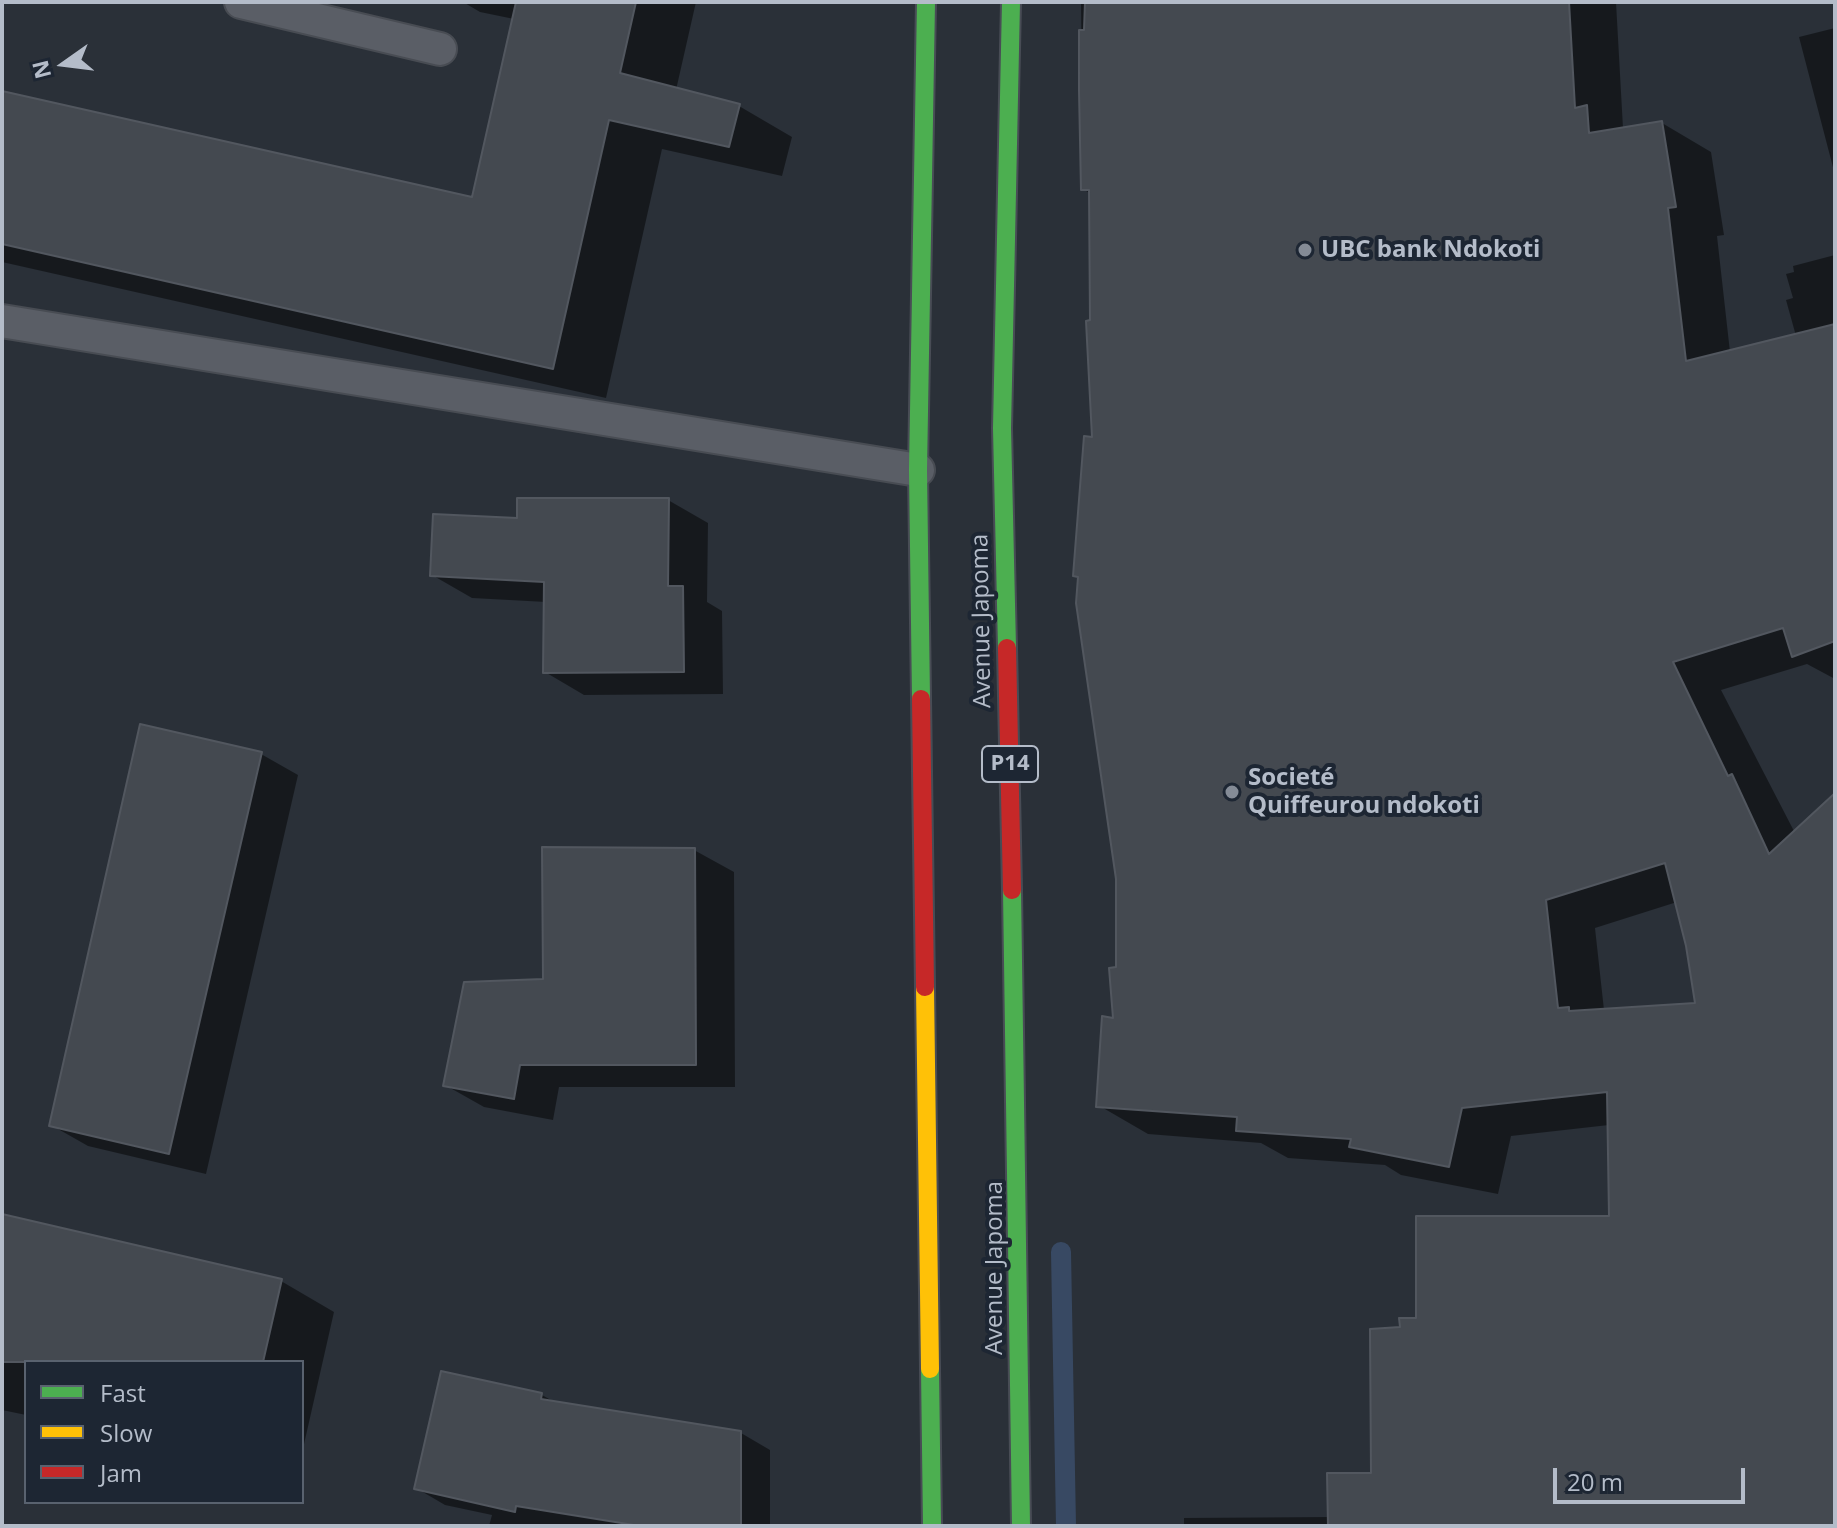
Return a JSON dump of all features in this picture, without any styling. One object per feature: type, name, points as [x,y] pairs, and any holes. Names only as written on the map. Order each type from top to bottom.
[{"type":"main road","points":[[926,2],[918,470],[932,1526]]},
{"type":"main road","name":"Avenue Japoma","points":[[1011,2],[1002,428],[1018,1148],[1021,1526]]},
{"type":"lane","points":[[241,2],[440,49]]},
{"type":"lane","points":[[2,321],[918,470]]},
{"type":"building","points":[[516,2],[636,2],[620,73],[740,104],[729,147],[609,120],[553,369],[2,244],[2,91],[472,197]]},
{"type":"building","points":[[1085,2],[1569,2],[1575,108],[1587,105],[1589,133],[1662,121],[1676,207],[1668,208],[1686,361],[1835,324],[1835,641],[1792,657],[1783,628],[1673,662],[1728,776],[1732,774],[1769,854],[1835,793],[1835,1526],[1328,1526],[1327,1473],[1371,1473],[1370,1329],[1400,1327],[1399,1318],[1416,1318],[1416,1216],[1609,1216],[1607,1092],[1462,1108],[1449,1167],[1349,1147],[1351,1139],[1236,1131],[1237,1117],[1096,1107],[1102,1016],[1113,1018],[1109,968],[1116,967],[1116,879],[1076,603],[1078,577],[1073,576],[1084,436],[1092,437],[1086,321],[1090,320],[1089,190],[1081,190],[1079,91],[1079,30],[1084,30]],"holes":[[[1665,863],[1686,946],[1695,1003],[1569,1011],[1569,1007],[1558,1008],[1546,900]]]},
{"type":"building","points":[[517,498],[669,498],[668,586],[683,586],[684,672],[543,673],[544,582],[430,576],[433,514],[517,518]]},
{"type":"building","points":[[140,724],[262,752],[169,1154],[49,1126]]},
{"type":"building","points":[[542,847],[695,848],[696,1065],[520,1065],[514,1099],[443,1086],[464,982],[543,979]]},
{"type":"building","points":[[2,1214],[282,1279],[263,1360],[2,1362]]},
{"type":"building","points":[[441,1371],[542,1393],[541,1399],[741,1431],[741,1526],[640,1526],[516,1506],[515,1512],[414,1489]]},
{"type":"waterway","points":[[1061,1252],[1066,1526]]},
{"type":"traffic: fast","points":[[921,699],[918,470],[926,2]]},
{"type":"traffic: fast","points":[[1007,648],[1002,428],[1011,2]]},
{"type":"traffic: fast","points":[[1012,890],[1021,1526]]},
{"type":"traffic: fast","points":[[930,1369],[932,1526]]},
{"type":"traffic: slow","points":[[925,987],[930,1369]]},
{"type":"traffic: jam","points":[[1007,648],[1012,890]]},
{"type":"traffic: jam","points":[[921,699],[925,987]]},
{"type":"place","name":"UBC bank Ndokoti","points":[[1305,250]]},
{"type":"place","name":"Societé Quiffeurou ndokoti","points":[[1232,792]]}]
